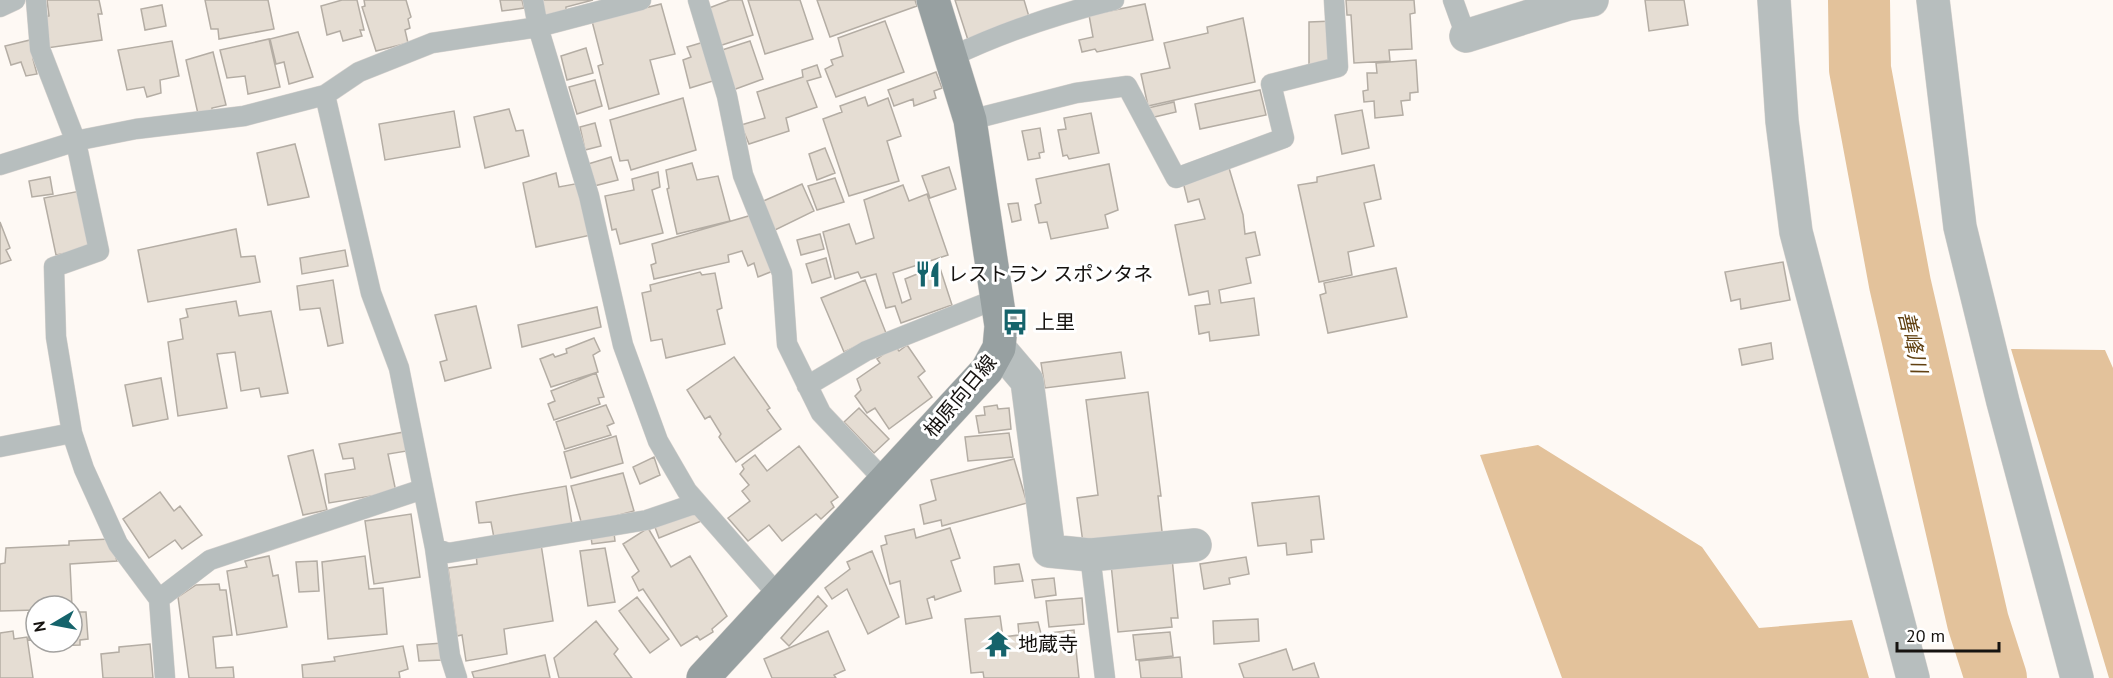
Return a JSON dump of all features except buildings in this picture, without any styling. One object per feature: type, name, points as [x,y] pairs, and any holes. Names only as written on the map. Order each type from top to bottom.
[{"type":"main road","name":"柚原向日線","points":[[703,678],[987,370],[999,348],[1001,326],[970,120],[933,0]]},
{"type":"street","points":[[1466,36],[1568,4],[1592,0]]},
{"type":"street","points":[[1774,0],[1782,121],[1796,232],[1912,678]]},
{"type":"street","points":[[1932,0],[1960,227],[2003,402],[2077,678]]},
{"type":"street","points":[[999,348],[1027,381],[1049,551],[1090,555],[1195,545]]},
{"type":"lane","points":[[0,8],[15,0]]},
{"type":"lane","points":[[36,0],[40,49],[76,142],[99,251],[54,267],[56,338],[72,433],[84,469],[118,544],[159,599],[165,678]]},
{"type":"lane","points":[[533,0],[538,27],[589,196],[623,345],[658,441],[687,491],[779,596]]},
{"type":"lane","points":[[0,165],[76,142],[136,129],[244,116],[325,95],[359,72],[432,43],[538,27],[640,0]]},
{"type":"lane","points":[[698,0],[727,96],[743,174],[782,273],[787,344],[821,413],[886,482]]},
{"type":"lane","points":[[951,57],[990,38],[1051,16],[1114,0]]},
{"type":"lane","points":[[970,120],[1076,93],[1126,86],[1176,178],[1284,138],[1271,84],[1338,67],[1334,0]]},
{"type":"lane","points":[[1453,0],[1466,36]]},
{"type":"lane","points":[[325,95],[371,293],[399,368],[435,548],[450,656],[458,678]]},
{"type":"lane","points":[[807,386],[866,351],[996,299]]},
{"type":"lane","points":[[0,447],[72,433]]},
{"type":"lane","points":[[159,599],[210,560],[423,489]]},
{"type":"lane","points":[[435,548],[448,553],[646,520],[697,503]]},
{"type":"lane","points":[[1090,555],[1105,678]]},
{"type":"shaded area","points":[[2011,349],[2105,350],[2113,368],[2113,678],[2109,678]]},
{"type":"shaded area","points":[[1538,445],[1702,547],[1759,628],[1852,620],[1869,678],[1562,678],[1480,455]]},
{"type":"waterway","name":"善峰川","points":[[1859,0],[1860,69],[1900,284],[1978,622],[1996,678]]},
{"type":"place","name":"レストラン スポンタネ","points":[[928,274]]},
{"type":"place","name":"上里","points":[[1015,322]]},
{"type":"place","name":"地蔵寺","points":[[998,644]]}]
